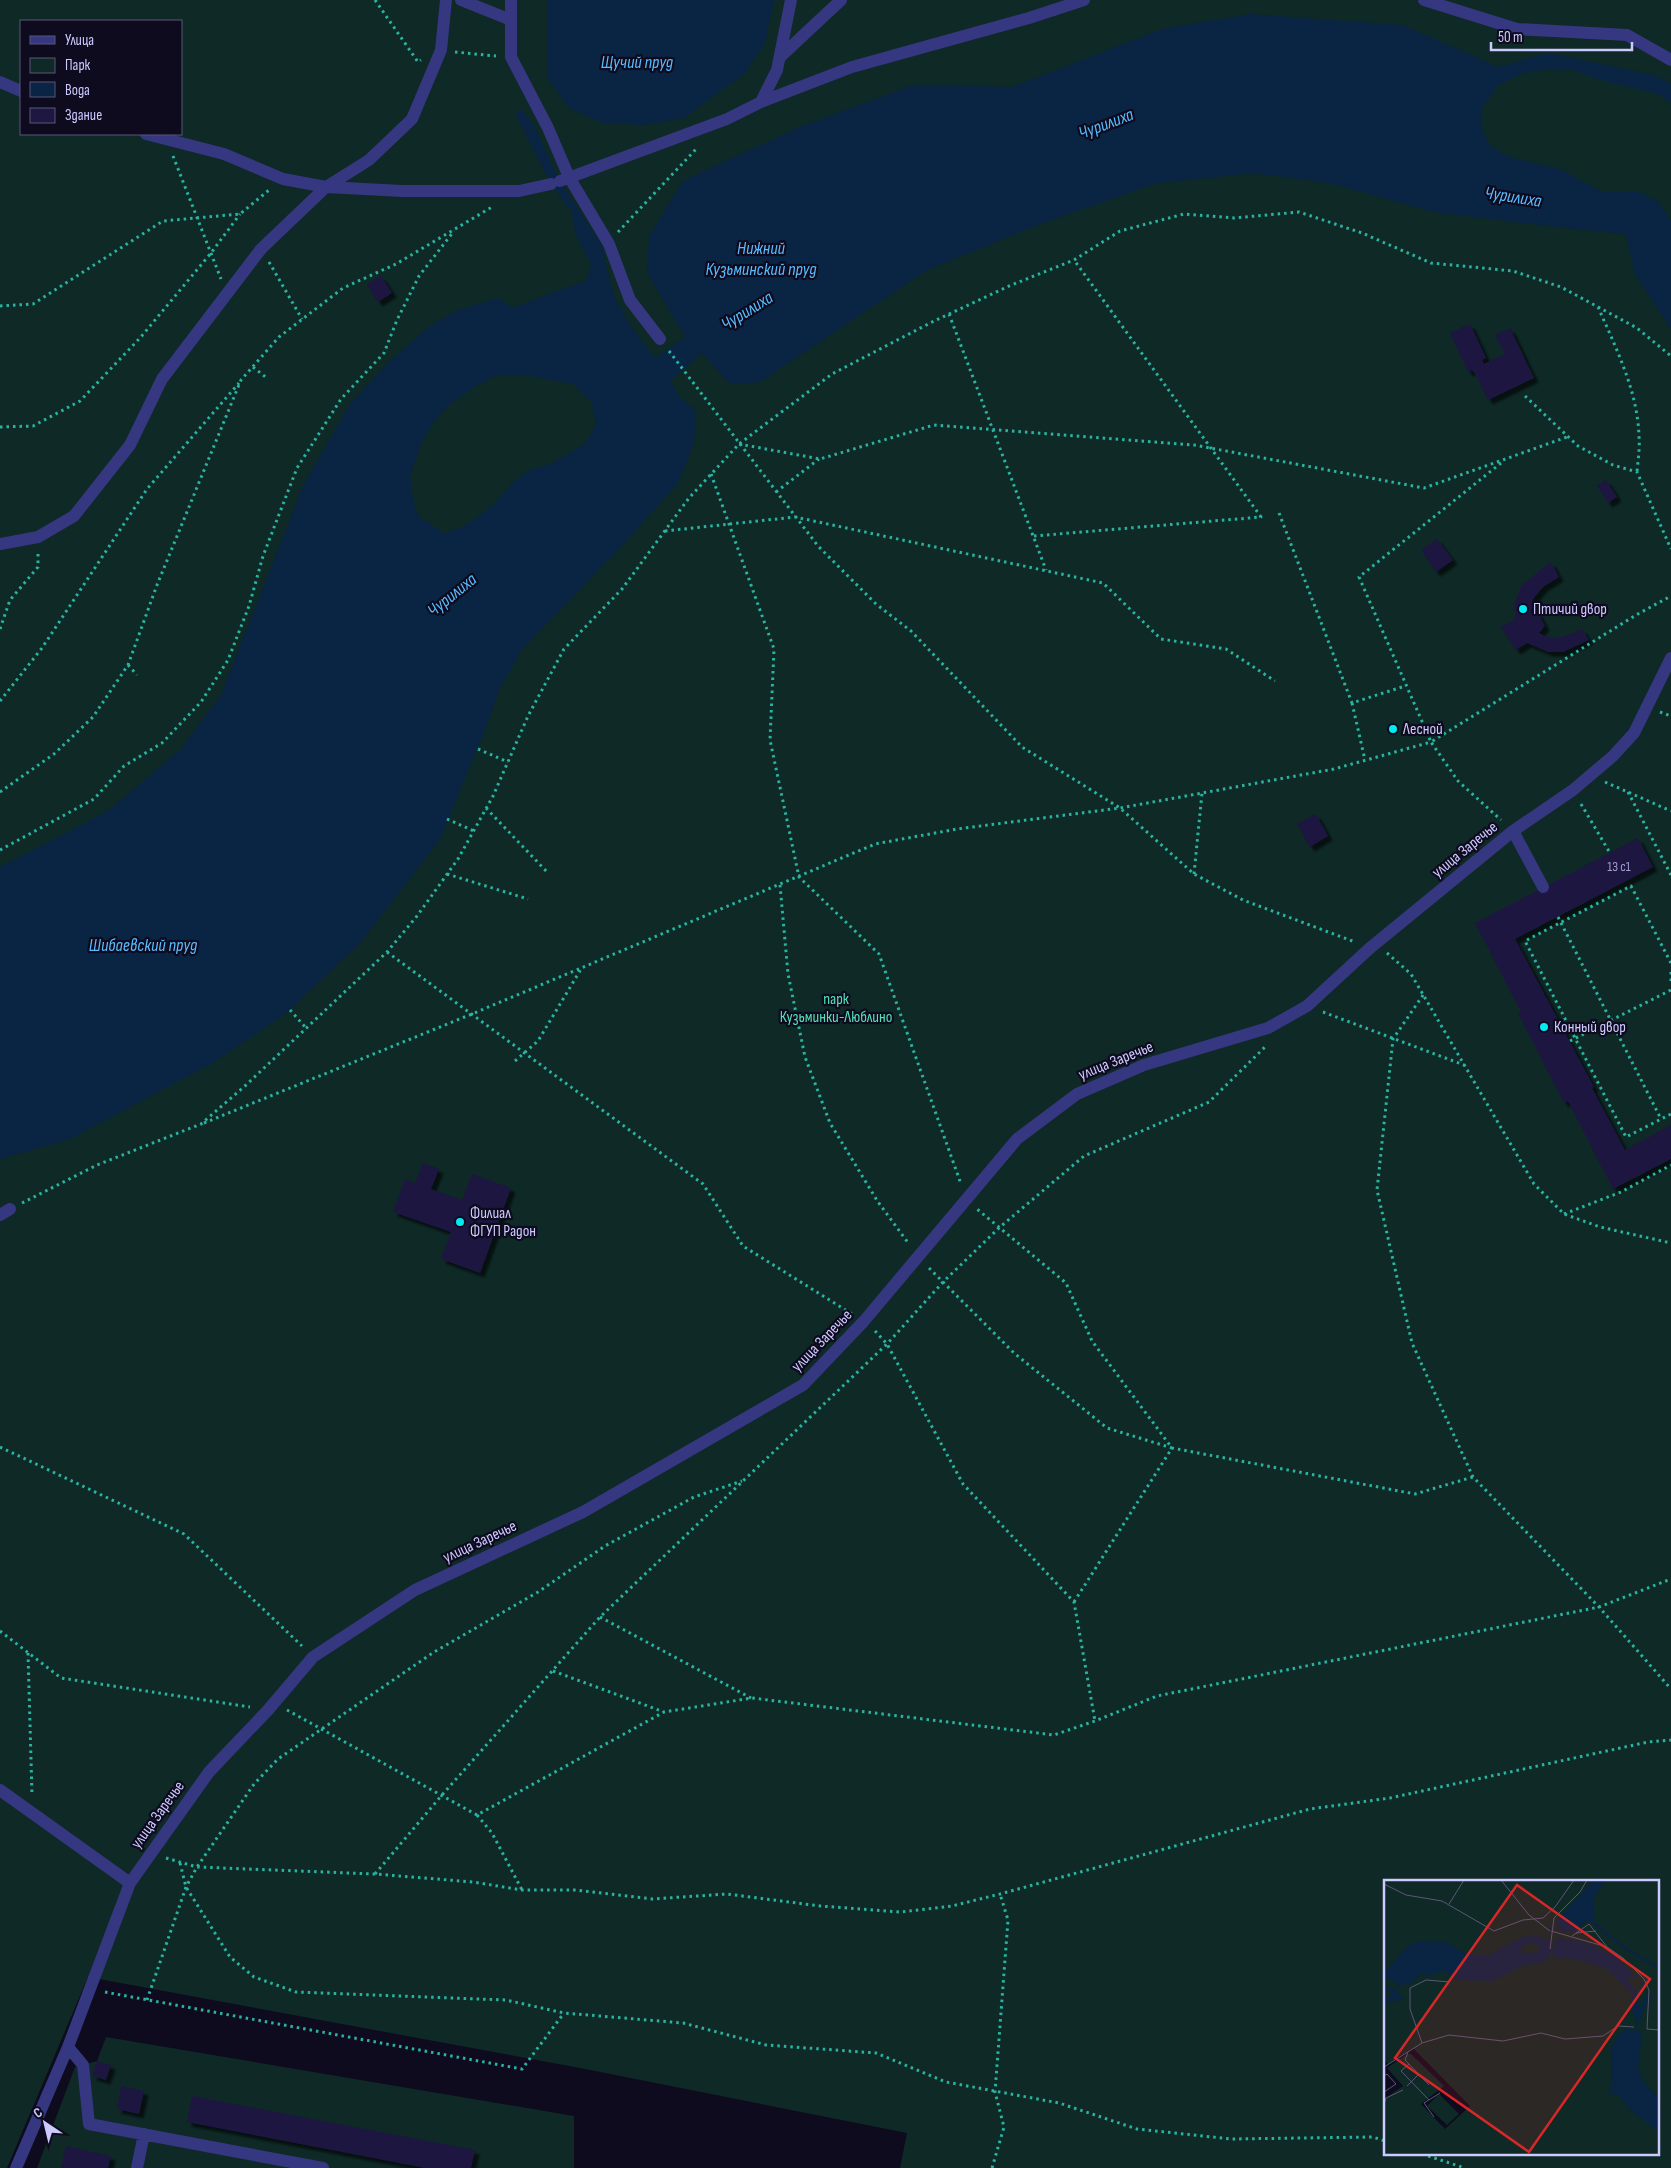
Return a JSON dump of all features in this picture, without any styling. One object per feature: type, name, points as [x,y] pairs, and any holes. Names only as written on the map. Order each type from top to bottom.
[{"type":"street","points":[[0,544],[38,537],[74,516],[130,445],[162,379],[261,249],[326,187],[369,160],[412,119],[441,50],[446,0]]},
{"type":"street","points":[[461,0],[511,20]]},
{"type":"street","points":[[511,0],[511,57],[548,128],[560,181],[609,244],[630,300],[664,344]]},
{"type":"street","points":[[761,102],[777,70],[791,0]]},
{"type":"street","points":[[780,57],[841,0]]},
{"type":"street","points":[[150,135],[224,154],[283,179],[326,187],[402,191],[519,191],[560,181],[727,119],[761,102],[852,67],[1029,18],[1084,0]]},
{"type":"street","points":[[1424,0],[1517,29],[1627,35],[1671,60]]},
{"type":"street","points":[[0,82],[20,91]]},
{"type":"street","name":"улица Заречье","points":[[16,2168],[68,2047],[130,1883],[209,1772],[271,1706],[313,1657],[415,1590],[583,1512],[802,1386],[864,1321],[1017,1139],[1077,1094],[1144,1065],[1268,1028],[1307,1006],[1370,948],[1513,830],[1573,790],[1613,756],[1634,733],[1671,658]]},
{"type":"street","points":[[1513,830],[1543,888]]},
{"type":"street","points":[[0,1790],[130,1883]]},
{"type":"street","points":[[68,2047],[83,2064],[89,2124],[291,2165],[323,2168]]},
{"type":"street","points":[[138,2168],[144,2134]]},
{"type":"path","points":[[166,139],[226,293]]},
{"type":"path","points":[[609,244],[621,228],[698,146]]},
{"type":"path","points":[[0,426],[33,426],[80,401],[140,338],[211,253],[240,214],[283,179]]},
{"type":"path","points":[[0,702],[42,648],[147,489],[279,337],[343,288],[396,264],[495,205]]},
{"type":"path","points":[[201,1124],[246,1085],[387,952],[448,874],[474,831],[528,716],[564,649],[622,589],[688,498],[739,444],[832,374],[949,314],[1009,286],[1074,260],[1120,231],[1184,214],[1234,218],[1299,212],[1362,233],[1431,263],[1513,271],[1561,287],[1597,306],[1637,328],[1671,356]]},
{"type":"path","points":[[0,306],[33,304],[163,221],[240,214]]},
{"type":"path","points":[[0,850],[94,799],[124,766],[162,743],[201,702],[228,660],[249,606],[263,556],[296,468],[341,399],[384,353],[397,320],[420,276],[456,228]]},
{"type":"path","points":[[261,249],[302,320]]},
{"type":"path","points":[[1034,536],[1262,517],[1074,260]]},
{"type":"path","points":[[1597,306],[1620,357],[1634,400],[1640,437],[1637,472],[1671,549]]},
{"type":"path","points":[[949,314],[1047,571]]},
{"type":"path","points":[[664,344],[818,546],[876,604],[910,632],[1022,747],[1120,808],[1194,874],[1243,900],[1390,954],[1410,974],[1534,1184],[1564,1214],[1600,1227],[1671,1243]]},
{"type":"path","points":[[253,367],[268,379]]},
{"type":"path","points":[[0,792],[54,754],[94,717],[128,665],[168,559],[241,380]]},
{"type":"path","points":[[1525,396],[1566,437],[1578,446],[1613,465],[1637,472]]},
{"type":"path","points":[[776,492],[820,459],[934,425],[1194,445],[1424,488],[1504,461],[1566,437]]},
{"type":"path","points":[[739,444],[820,459]]},
{"type":"path","points":[[1504,461],[1358,577],[1431,742],[1458,781],[1513,830]]},
{"type":"path","points":[[711,474],[774,650],[770,740],[799,877],[879,954],[966,1200],[1066,1283],[1092,1341],[1172,1448]]},
{"type":"path","points":[[1279,513],[1352,702],[1366,761]]},
{"type":"path","points":[[665,531],[795,516],[1104,583],[1161,639],[1226,649],[1275,681]]},
{"type":"path","points":[[0,629],[10,600],[38,567],[38,537]]},
{"type":"path","points":[[3,1210],[97,1164],[472,1014],[875,844],[958,829],[1120,808],[1334,769],[1431,742],[1636,615],[1671,596]]},
{"type":"path","points":[[128,665],[137,675]]},
{"type":"path","points":[[1352,702],[1405,686]]},
{"type":"path","points":[[478,748],[508,762]]},
{"type":"path","points":[[1590,776],[1671,810]]},
{"type":"path","points":[[1573,790],[1610,852]]},
{"type":"path","points":[[1628,792],[1671,875]]},
{"type":"path","points":[[1194,874],[1202,793]]},
{"type":"path","points":[[486,808],[548,873]]},
{"type":"path","points":[[447,820],[474,831]]},
{"type":"path","points":[[448,874],[528,900]]},
{"type":"path","points":[[1626,882],[1628,887]]},
{"type":"path","points":[[780,885],[788,974],[805,1057],[830,1123],[878,1202],[918,1257],[1014,1353],[1107,1428],[1172,1448],[1415,1494],[1473,1476]]},
{"type":"path","points":[[1671,963],[1631,886],[1525,941],[1626,1137],[1671,1114]]},
{"type":"path","points":[[1558,916],[1661,1119]]},
{"type":"path","points":[[387,952],[702,1184],[743,1246],[864,1321],[887,1344],[963,1484],[1074,1602],[1096,1721]]},
{"type":"path","points":[[515,1061],[538,1041],[581,968]]},
{"type":"path","points":[[1671,972],[1671,984]]},
{"type":"path","points":[[1570,1041],[1671,990]]},
{"type":"path","points":[[1423,995],[1393,1039],[1376,1190],[1412,1344],[1473,1476],[1599,1607],[1671,1689]]},
{"type":"path","points":[[1307,1006],[1464,1065]]},
{"type":"path","points":[[290,1010],[306,1028]]},
{"type":"path","points":[[375,1874],[442,1795],[600,1617],[887,1344],[943,1282],[1000,1227],[1084,1156],[1209,1102],[1272,1040]]},
{"type":"path","points":[[1564,1214],[1621,1192],[1671,1165]]},
{"type":"path","points":[[0,1447],[184,1534],[313,1657]]},
{"type":"path","points":[[1074,1602],[1172,1448]]},
{"type":"path","points":[[147,2000],[186,1887],[197,1867],[254,1784],[278,1759],[434,1652],[538,1592],[605,1546],[694,1497],[745,1480]]},
{"type":"path","points":[[477,1815],[664,1712],[752,1698],[1054,1735],[1096,1721],[1157,1696],[1599,1607],[1671,1579]]},
{"type":"path","points":[[600,1617],[752,1698]]},
{"type":"path","points":[[0,1631],[61,1678],[271,1706],[321,1729],[477,1815],[492,1833],[522,1890]]},
{"type":"path","points":[[28,1653],[32,1801]]},
{"type":"path","points":[[553,1671],[664,1712]]},
{"type":"path","points":[[150,1856],[197,1867],[375,1874],[473,1882],[522,1890],[576,1890],[652,1899],[726,1894],[820,1906],[900,1912],[952,1906],[1000,1894],[1310,1809],[1390,1798],[1648,1742],[1671,1740]]},
{"type":"path","points":[[180,1862],[186,1887],[230,1957],[254,1977],[296,1992],[506,2000],[564,2013],[683,2023],[766,2045],[876,2053],[946,2082],[1059,2103],[1137,2129],[1231,2139],[1373,2137],[1384,2141]]},
{"type":"path","points":[[992,2168],[1004,2126],[995,2092],[1008,1920],[1000,1894]]},
{"type":"path","points":[[90,1989],[522,2069],[564,2013]]},
{"type":"path","points":[[1428,2156],[1464,2168]]},
{"type":"green space","name":"парк Кузьминки-Люблино","points":[[0,0],[1671,0],[1671,2168],[900,2168],[907,2133],[580,2068],[88,1977],[7,2168],[0,2168]]},
{"type":"green space","points":[[106,2037],[574,2116],[574,2168],[37,2168],[75,2067],[97,2061]]},
{"type":"water","name":"Щучий пруд","points":[[547,0],[774,0],[765,43],[745,73],[684,118],[645,125],[602,123],[569,108],[547,77]]},
{"type":"water","name":"Шибаевский пруд","points":[[1250,14],[1403,25],[1498,67],[1547,53],[1654,75],[1671,84],[1671,103],[1656,93],[1604,81],[1573,70],[1550,69],[1524,73],[1497,86],[1481,110],[1482,129],[1490,146],[1512,158],[1560,169],[1602,192],[1636,191],[1658,201],[1671,221],[1671,329],[1635,274],[1626,234],[1434,212],[1329,183],[1253,173],[1157,183],[1040,224],[927,270],[760,382],[730,384],[702,353],[670,381],[681,399],[696,410],[694,443],[678,483],[618,550],[522,649],[499,690],[485,730],[440,839],[360,943],[285,1014],[214,1062],[70,1139],[0,1159],[0,867],[108,811],[180,750],[221,695],[303,486],[350,404],[387,364],[427,328],[458,310],[498,298],[512,308],[587,280],[591,264],[575,233],[572,212],[551,184],[515,113],[521,109],[534,125],[560,181],[601,244],[614,296],[630,325],[655,358],[686,336],[647,272],[649,236],[683,181],[800,127],[913,85],[1013,87],[1162,29]],"holes":[[[497,375],[530,376],[573,384],[591,401],[596,424],[585,444],[549,465],[531,469],[512,483],[496,502],[472,522],[445,534],[418,516],[413,499],[410,475],[422,441],[435,420],[449,405],[474,387]]]},
{"type":"building","points":[[381,276],[392,293],[378,302],[367,285]]},
{"type":"building","points":[[1470,324],[1486,358],[1482,360],[1484,364],[1505,354],[1495,335],[1510,328],[1534,378],[1488,400],[1476,375],[1472,370],[1468,372],[1450,333]]},
{"type":"building","points":[[1606,480],[1617,497],[1608,503],[1597,485]]},
{"type":"building","points":[[1437,539],[1453,560],[1436,572],[1421,550]]},
{"type":"building","name":"Птичий двор","points":[[1551,562],[1559,577],[1543,587],[1533,599],[1531,613],[1538,613],[1545,626],[1539,633],[1547,637],[1556,638],[1582,629],[1589,640],[1563,652],[1548,652],[1527,643],[1516,650],[1501,627],[1516,618],[1514,606],[1521,586]]},
{"type":"building","points":[[1316,814],[1328,836],[1310,847],[1297,824]]},
{"type":"building","name":"Конный двор","points":[[1638,838],[1653,867],[1515,939],[1594,1087],[1592,1088],[1625,1150],[1671,1125],[1671,1159],[1613,1189],[1568,1101],[1564,1103],[1518,1013],[1521,1012],[1475,923]]},
{"type":"building","name":"Филиал ФГУП Радон","points":[[423,1163],[439,1169],[431,1189],[462,1200],[472,1174],[511,1188],[480,1273],[441,1259],[451,1232],[393,1212],[405,1179],[415,1183]]},
{"type":"building","points":[[97,2061],[111,2065],[106,2080],[92,2076]]},
{"type":"building","points":[[121,2086],[144,2091],[139,2114],[117,2109]]},
{"type":"building","points":[[192,2096],[475,2150],[471,2168],[425,2168],[187,2122]]},
{"type":"building","points":[[66,2146],[111,2156],[108,2168],[61,2168]]},
{"type":"place","name":"Птичий двор","points":[[1523,609]]},
{"type":"place","name":"Лесной","points":[[1393,729]]},
{"type":"place","name":"Конный двор","points":[[1544,1027]]},
{"type":"place","name":"Филиал ФГУП Радон","points":[[460,1222]]},
{"type":"water label","name":"Чурилиха","points":[[1106,124]]},
{"type":"water label","name":"Чурилиха","points":[[1513,197]]},
{"type":"water label","name":"Нижний Кузьминский пруд","points":[[761,258]]},
{"type":"water label","name":"Чурилиха","points":[[747,311]]},
{"type":"water label","name":"Чурилиха","points":[[452,595]]}]
